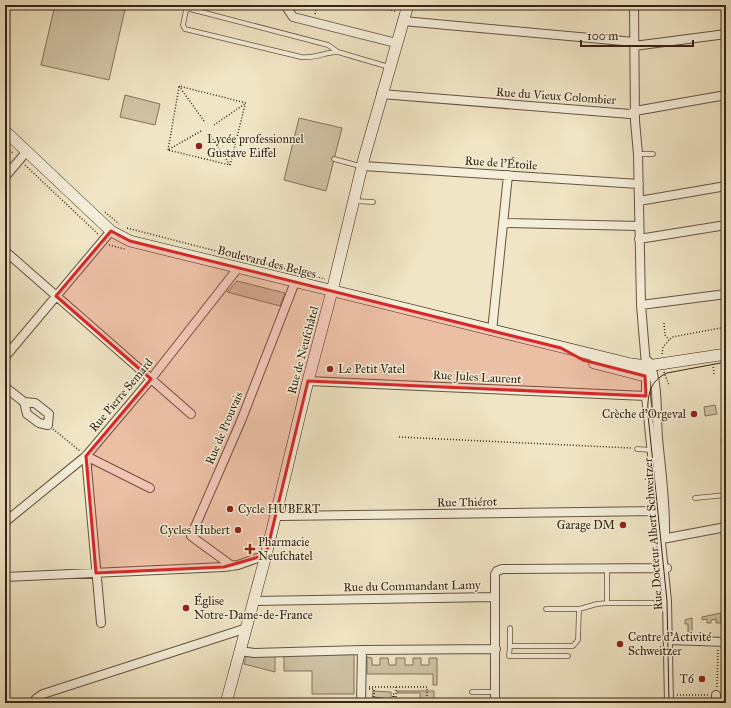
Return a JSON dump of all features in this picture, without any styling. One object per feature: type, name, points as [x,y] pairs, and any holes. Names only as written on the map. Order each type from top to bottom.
[{"type":"main road","name":"Rue de Neufchâtel","points":[[226,703],[266,555],[308,381],[381,94],[405,14]]},
{"type":"main road","name":"Boulevard des Belges","points":[[9,128],[27,151],[111,231],[130,241],[295,282],[333,286],[492,331],[632,364],[647,369],[663,363],[726,354]]},
{"type":"street","points":[[285,5],[293,17],[396,43]]},
{"type":"street","points":[[634,5],[635,111],[639,184],[641,305],[647,369]]},
{"type":"street","points":[[405,14],[634,44],[726,34]]},
{"type":"street","name":"Rue du Vieux Colombier","points":[[381,94],[630,114],[635,111],[726,95]]},
{"type":"street","points":[[5,177],[27,151]]},
{"type":"street","name":"Rue de l'Étoile","points":[[363,166],[639,184]]},
{"type":"street","points":[[492,331],[508,175]]},
{"type":"street","points":[[639,201],[726,186]]},
{"type":"street","points":[[503,223],[639,226]]},
{"type":"street","points":[[639,239],[726,226]]},
{"type":"street","points":[[5,357],[111,231]]},
{"type":"street","points":[[5,251],[191,414]]},
{"type":"street","name":"Rue Pierre Semard","points":[[5,522],[86,456],[151,378],[238,268]]},
{"type":"street","name":"Rue de Prouvais","points":[[232,566],[191,536],[241,421],[295,282]]},
{"type":"street","points":[[641,305],[726,294]]},
{"type":"street","name":"Rue Docteur Albert Schweitzer","points":[[647,369],[646,396],[658,511],[663,539],[674,699]]},
{"type":"street","name":"Rue Docteur Albert Schweitzer","points":[[647,369],[655,388],[658,419],[658,436],[665,511],[663,539]]},
{"type":"street","name":"Rue Jules Laurent","points":[[308,381],[646,396]]},
{"type":"street","points":[[5,387],[24,402],[35,403],[49,414],[48,425],[39,424],[27,414],[24,402]]},
{"type":"street","points":[[86,456],[150,488]]},
{"type":"street","points":[[86,456],[101,623]]},
{"type":"street","name":"Rue Thiérot","points":[[276,515],[658,511]]},
{"type":"street","points":[[663,539],[726,527]]},
{"type":"street","points":[[5,577],[232,566],[266,555]]},
{"type":"street","name":"Rue du Commandant Lamy","points":[[254,601],[496,597],[495,574],[497,571],[502,569],[665,568]]},
{"type":"street","points":[[495,703],[496,597]]},
{"type":"street","points":[[36,701],[51,692],[247,628]]},
{"type":"street","points":[[670,641],[722,642]]},
{"type":"street","name":"Rue Docteur Albert Schweitzer","points":[[669,703],[670,641]]},
{"type":"street","points":[[240,651],[254,653],[362,650],[496,649]]},
{"type":"street","points":[[361,703],[362,650]]},
{"type":"lane","points":[[338,52],[328,45],[190,9],[186,10],[183,25],[185,29],[309,58],[318,57],[329,52],[338,52],[389,67]]},
{"type":"lane","points":[[638,154],[653,154]]},
{"type":"lane","points":[[334,159],[363,166]]},
{"type":"lane","points":[[354,201],[373,202]]},
{"type":"lane","name":"Rue Docteur Albert Schweitzer","points":[[637,449],[652,450]]},
{"type":"lane","points":[[695,498],[726,495]]},
{"type":"lane","points":[[607,569],[607,602]]},
{"type":"lane","points":[[546,608],[579,609],[607,602],[653,603]]},
{"type":"lane","points":[[510,646],[572,646],[578,640],[579,609]]},
{"type":"lane","points":[[510,628],[509,656],[568,656]]},
{"type":"lane","points":[[472,692],[495,692]]},
{"type":"path","points":[[313,22],[317,5]]},
{"type":"path","points":[[374,5],[405,14]]},
{"type":"path","points":[[180,86],[246,103]]},
{"type":"path","points":[[180,86],[204,121]]},
{"type":"path","points":[[168,150],[180,86]]},
{"type":"path","points":[[214,124],[246,103]]},
{"type":"path","points":[[230,165],[246,103]]},
{"type":"path","points":[[5,117],[9,128]]},
{"type":"path","points":[[168,150],[201,131]]},
{"type":"path","points":[[210,135],[230,165]]},
{"type":"path","points":[[168,150],[230,165]]},
{"type":"path","points":[[104,211],[122,227],[333,286]]},
{"type":"path","points":[[664,323],[665,335],[669,340]]},
{"type":"path","points":[[669,385],[665,374],[662,354],[663,347],[672,337],[726,328]]},
{"type":"path","points":[[714,374],[712,362],[715,362]]},
{"type":"path","points":[[48,425],[86,456]]},
{"type":"path","points":[[399,436],[637,449]]},
{"type":"path","points":[[674,699],[716,699],[722,642]]},
{"type":"path","points":[[366,687],[427,687],[427,702],[434,701]]},
{"type":"path","points":[[369,687],[369,689],[374,690],[374,698]]},
{"type":"path","points":[[385,700],[390,700],[393,703],[396,687]]},
{"type":"highlighted area","points":[[111,231],[130,241],[561,348],[583,360],[645,376],[646,396],[308,381],[266,555],[224,567],[96,573],[86,456],[151,379],[56,296]]},
{"type":"shaded area","points":[[55,5],[126,5],[109,80],[41,65]]},
{"type":"shaded area","points":[[125,95],[160,104],[155,125],[120,117]]},
{"type":"shaded area","points":[[299,118],[342,128],[326,191],[284,180]]},
{"type":"shaded area","points":[[237,281],[285,293],[280,306],[227,292]]},
{"type":"shaded area","points":[[715,405],[717,414],[705,416],[704,407]]},
{"type":"shaded area","points":[[726,438],[726,477],[721,439]]},
{"type":"shaded area","points":[[721,613],[721,623],[716,623],[716,619],[711,620],[711,623],[707,623],[707,619],[702,620],[702,617]]},
{"type":"shaded area","points":[[692,618],[692,632],[688,632],[688,624],[685,624],[685,620]]},
{"type":"shaded area","points":[[284,654],[354,654],[354,694],[312,694],[312,671],[284,671]]},
{"type":"shaded area","points":[[246,655],[275,655],[275,672],[244,664]]},
{"type":"shaded area","points":[[367,657],[372,658],[372,665],[380,665],[380,658],[388,658],[389,665],[396,665],[396,658],[405,658],[405,665],[413,665],[413,658],[421,658],[421,665],[429,665],[429,658],[437,658],[437,685],[433,685],[433,674],[367,674]]},
{"type":"shaded area","points":[[373,691],[391,692],[391,703],[385,703],[384,698],[372,697]]},
{"type":"shaded area","points":[[397,691],[434,691],[434,703],[420,703],[420,693],[397,693]]},
{"type":"tram line","points":[[669,703],[667,601],[648,415],[650,390],[656,380],[667,373],[726,362]]},
{"type":"place","name":"Lycée professionnel Gustave Eiffel","points":[[199,146]]},
{"type":"place","name":"Le Petit Vatel","points":[[330,369]]},
{"type":"place","name":"Crèche d'Orgeval","points":[[694,414]]},
{"type":"place","name":"Cycle HUBERT","points":[[230,509]]},
{"type":"place","name":"Garage DM","points":[[623,525]]},
{"type":"place","name":"Cycles Hubert","points":[[238,530]]},
{"type":"place","name":"Pharmacie Neufchatel","points":[[250,549]]},
{"type":"place","name":"Église Notre-Dame-de-France","points":[[186,608]]},
{"type":"place","name":"Centre d'Activité Schweitzer","points":[[620,644]]},
{"type":"place","name":"T6","points":[[702,679]]}]
